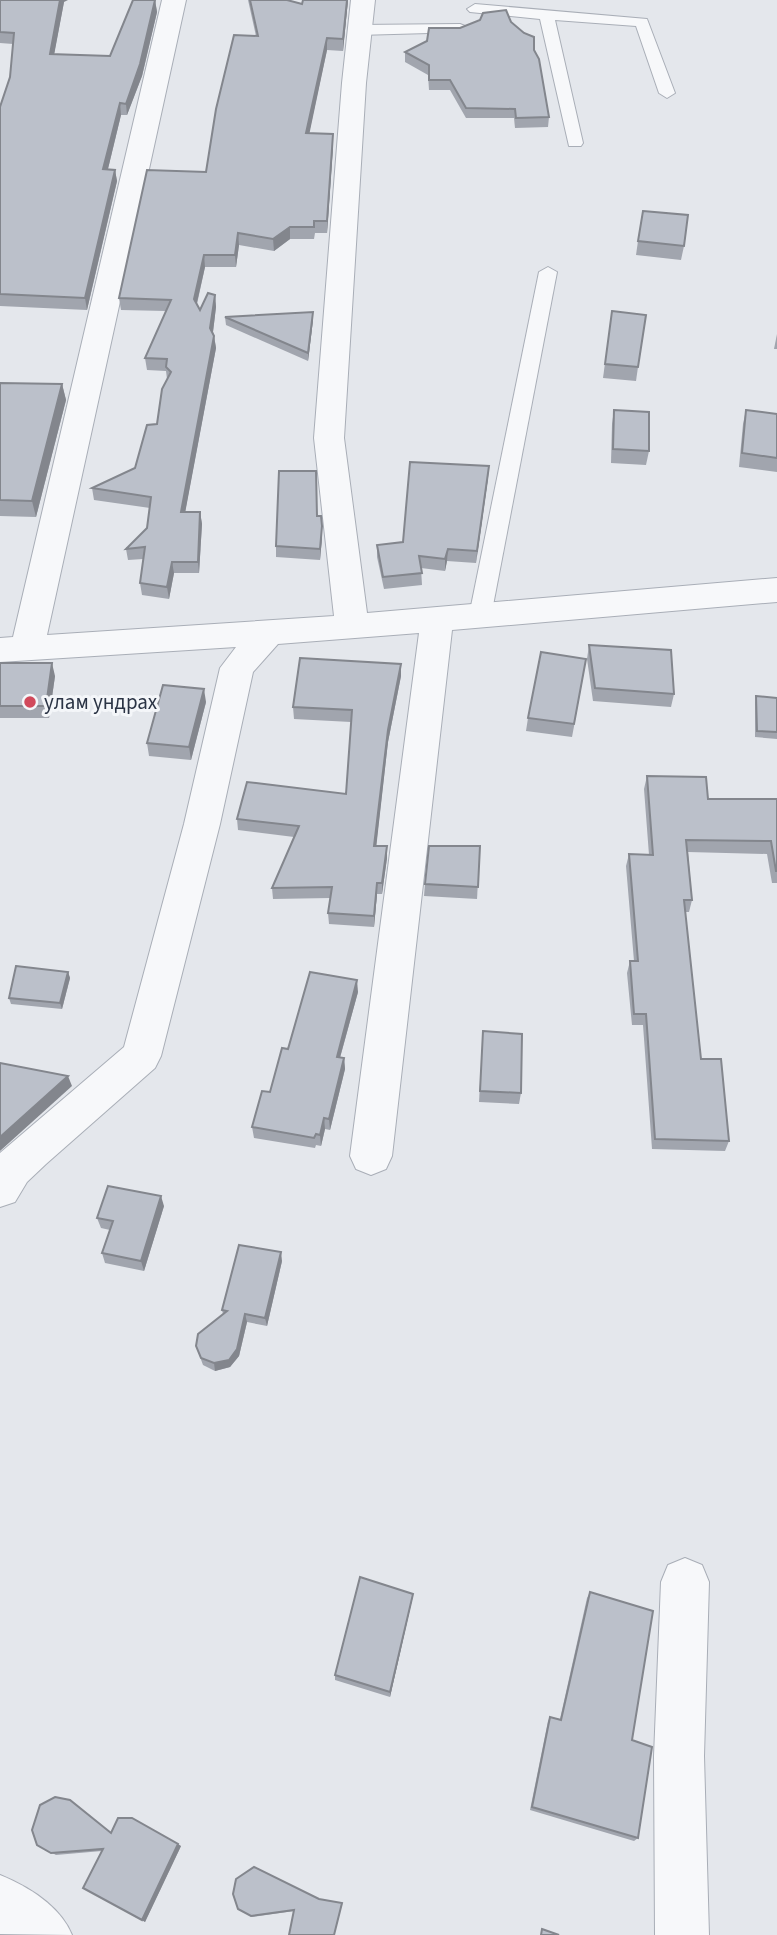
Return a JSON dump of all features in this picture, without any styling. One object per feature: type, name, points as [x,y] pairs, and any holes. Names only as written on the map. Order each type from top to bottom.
[{"type":"street","points":[[174,0],[14,650],[268,634],[352,624],[437,620],[777,590]]},
{"type":"street","points":[[352,624],[329,438],[358,30],[363,0]]},
{"type":"street","points":[[371,1156],[437,620]]},
{"type":"street","points":[[0,1188],[12,1169],[31,1151],[141,1056],[201,824],[237,668],[268,634]]},
{"type":"street","points":[[682,1935],[679,1756],[685,1582]]},
{"type":"street","points":[[0,1901],[45,1935]]},
{"type":"lane","points":[[358,30],[459,30],[474,24],[476,5],[547,16],[642,22],[667,93]]},
{"type":"lane","points":[[547,16],[575,143]]},
{"type":"lane","points":[[480,616],[548,272]]},
{"type":"building","points":[[0,0],[60,0],[50,54],[110,56],[133,0],[155,0],[140,64],[126,104],[120,103],[103,169],[115,170],[85,298],[0,294],[0,107],[10,77],[14,33],[0,32]]},
{"type":"building","points":[[250,0],[287,0],[302,4],[303,0],[347,0],[343,39],[327,38],[306,133],[333,134],[327,221],[314,221],[314,227],[290,227],[273,239],[238,233],[235,255],[204,255],[194,299],[200,310],[208,293],[215,295],[210,328],[214,336],[181,512],[200,512],[198,562],[172,562],[167,587],[140,583],[145,547],[126,549],[147,528],[151,497],[92,488],[135,468],[147,425],[157,424],[162,389],[171,372],[166,367],[167,359],[145,358],[171,300],[119,298],[147,170],[206,172],[216,109],[234,35],[258,36]]},
{"type":"building","points":[[506,10],[511,22],[524,33],[534,37],[534,50],[539,59],[549,117],[516,118],[515,109],[466,108],[450,80],[429,80],[429,65],[405,52],[427,41],[429,28],[460,28],[480,20],[483,13]]},
{"type":"building","points":[[643,211],[688,215],[684,246],[638,241]]},
{"type":"building","points":[[612,311],[646,315],[638,367],[605,364]]},
{"type":"building","points":[[313,312],[308,353],[225,317]]},
{"type":"building","points":[[0,383],[62,384],[32,501],[0,500]]},
{"type":"building","points":[[614,410],[649,412],[649,451],[613,449]]},
{"type":"building","points":[[746,410],[777,414],[777,458],[742,453]]},
{"type":"building","points":[[410,462],[489,466],[477,551],[448,549],[445,559],[419,556],[422,573],[383,577],[377,545],[403,542]]},
{"type":"building","points":[[279,471],[316,471],[317,516],[321,516],[322,526],[320,549],[276,546]]},
{"type":"building","points":[[589,645],[671,650],[674,694],[595,688]]},
{"type":"building","points":[[541,652],[586,659],[574,724],[528,718]]},
{"type":"building","points":[[300,658],[401,664],[388,730],[374,846],[387,846],[382,883],[377,883],[374,916],[328,913],[332,887],[272,888],[299,826],[237,819],[247,782],[346,794],[352,710],[293,707]]},
{"type":"building","points":[[0,663],[52,663],[46,706],[0,706]]},
{"type":"building","points":[[163,685],[204,689],[189,747],[147,743]]},
{"type":"building","points":[[756,696],[777,698],[777,732],[757,731]]},
{"type":"building","points":[[647,776],[706,777],[708,799],[777,799],[777,871],[771,841],[686,840],[692,900],[684,900],[701,1059],[721,1059],[729,1141],[655,1139],[646,1014],[634,1014],[630,961],[638,961],[629,854],[653,855]]},
{"type":"building","points":[[429,846],[480,846],[478,887],[425,884]]},
{"type":"building","points":[[16,966],[68,972],[60,1003],[9,998]]},
{"type":"building","points":[[310,972],[357,980],[337,1057],[344,1058],[329,1119],[324,1118],[320,1135],[316,1134],[314,1138],[252,1127],[262,1091],[270,1092],[282,1048],[288,1049]]},
{"type":"building","points":[[483,1031],[522,1034],[521,1093],[480,1091]]},
{"type":"building","points":[[0,1063],[68,1076],[0,1137]]},
{"type":"building","points":[[108,1186],[161,1196],[141,1261],[102,1253],[113,1221],[97,1218]]},
{"type":"building","points":[[239,1245],[281,1252],[265,1318],[245,1314],[237,1349],[229,1360],[214,1363],[201,1358],[196,1346],[198,1334],[227,1311],[222,1310]]},
{"type":"building","points":[[360,1577],[413,1594],[390,1692],[335,1675]]},
{"type":"building","points":[[590,1592],[653,1611],[632,1740],[652,1747],[638,1838],[532,1807],[550,1717],[561,1720]]},
{"type":"building","points":[[55,1797],[70,1800],[111,1833],[118,1818],[132,1818],[178,1844],[142,1920],[83,1888],[103,1849],[51,1853],[37,1845],[32,1830],[40,1805]]},
{"type":"building","points":[[254,1867],[319,1899],[342,1903],[334,1935],[289,1935],[294,1910],[251,1916],[238,1909],[233,1894],[236,1879]]},
{"type":"building","points":[[542,1929],[559,1935],[541,1935]]},
{"type":"place","name":"улам ундрах","points":[[30,702]]}]
